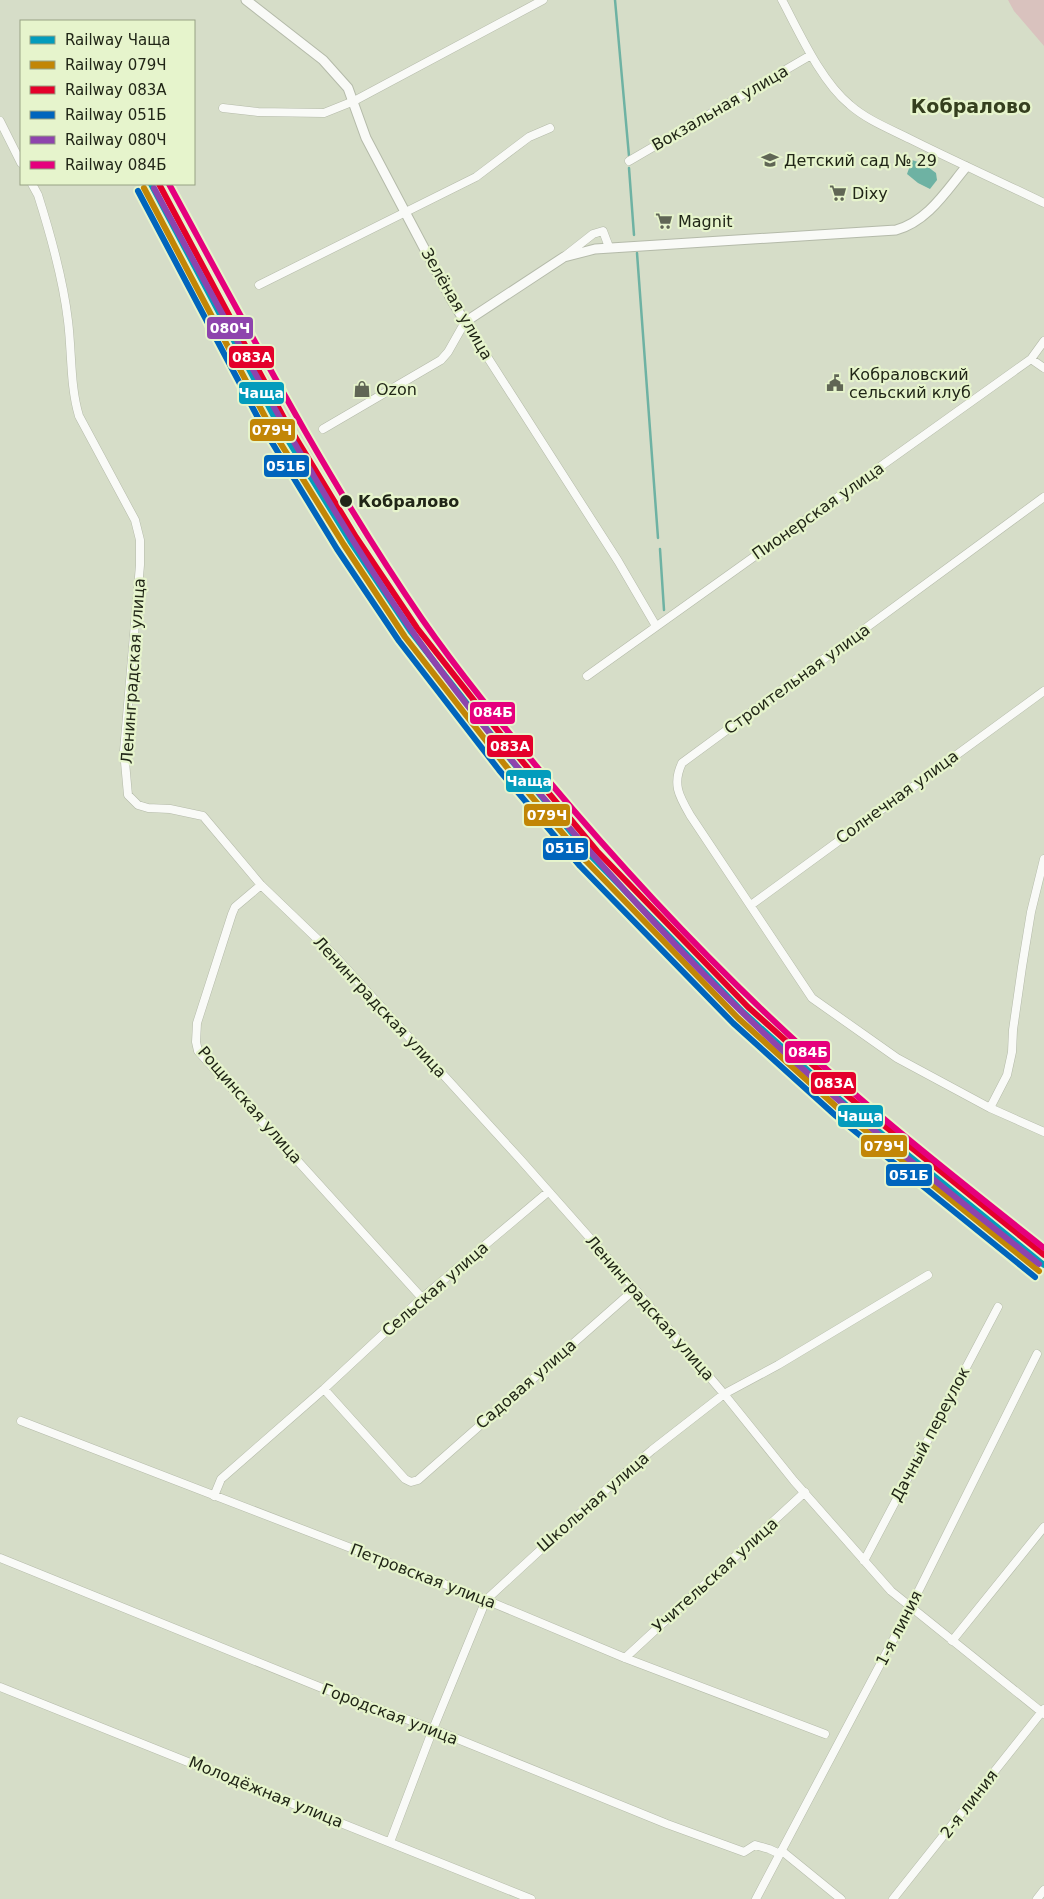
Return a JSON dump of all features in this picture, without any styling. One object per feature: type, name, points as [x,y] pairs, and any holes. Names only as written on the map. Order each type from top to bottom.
[{"type":"street","name":"Зелёная улица","points":[[246,0],[323,60],[348,88],[354,100],[366,138],[465,322],[618,561],[656,626]]},
{"type":"street","points":[[223,108],[258,112],[324,114],[543,0]]},
{"type":"street","points":[[782,0],[811,55],[837,92],[850,106],[876,122],[1044,203]]},
{"type":"street","name":"Вокзальная улица","points":[[629,162],[811,55]]},
{"type":"street","points":[[0,121],[20,161]]},
{"type":"street","points":[[259,286],[476,177],[529,137],[550,128]]},
{"type":"street","points":[[564,257],[609,247],[896,230],[907,227],[927,213],[966,167]]},
{"type":"street","name":"Ленинградская улица","points":[[32,185],[43,212],[59,267],[68,322],[75,401],[80,416],[135,520],[140,540],[140,565],[124,751],[128,795],[138,804],[148,808],[170,808],[203,816],[261,885],[334,955],[520,1159],[635,1289],[891,1592],[1043,1712]]},
{"type":"street","points":[[323,429],[441,360],[448,352],[465,322],[564,257],[593,234],[603,231],[609,247]]},
{"type":"street","name":"Пионерская улица","points":[[587,676],[1031,359],[1044,341]]},
{"type":"street","points":[[1031,359],[1044,368]]},
{"type":"street","name":"Строительная улица","points":[[1044,497],[682,763],[677,772],[676,783],[680,798],[690,815],[812,998],[897,1058],[990,1108],[1044,1132]]},
{"type":"street","name":"Солнечная улица","points":[[751,905],[1044,691]]},
{"type":"street","points":[[990,1108],[1007,1075],[1012,1052],[1013,1030],[1023,958],[1031,912],[1044,859]]},
{"type":"street","name":"Рощинская улица","points":[[261,885],[235,907],[232,914],[197,1023],[196,1042],[198,1051],[422,1298]]},
{"type":"street","name":"Сельская улица","points":[[214,1496],[221,1479],[324,1389],[422,1298],[548,1192]]},
{"type":"street","name":"Школьная улица","points":[[390,1842],[433,1729],[486,1600],[611,1485],[652,1450],[724,1394],[778,1365],[928,1275]]},
{"type":"street","name":"Садовая улица","points":[[324,1389],[405,1479],[415,1481],[635,1289]]},
{"type":"street","name":"Дачный переулок","points":[[864,1561],[998,1307]]},
{"type":"street","name":"1-я линия","points":[[756,1899],[910,1608],[1037,1354]]},
{"type":"street","name":"Петровская улица","points":[[21,1421],[486,1600],[625,1658],[825,1734]]},
{"type":"street","name":"Учительская улица","points":[[625,1658],[805,1492]]},
{"type":"street","points":[[952,1641],[1044,1527]]},
{"type":"street","name":"Городская улица","points":[[0,1558],[322,1688],[433,1729],[667,1824],[744,1852],[755,1846],[781,1853]]},
{"type":"street","name":"Молодёжная улица","points":[[0,1687],[531,1899]]},
{"type":"street","name":"2-я линия","points":[[893,1899],[1043,1712]]},
{"type":"street","points":[[781,1853],[841,1899]]},
{"type":"street","points":[[1037,1899],[1044,1890]]},
{"type":"shaded area","points":[[1008,0],[1044,0],[1044,46],[1014,11]]},
{"type":"water","points":[[912,160],[924,164],[936,173],[937,180],[930,189],[918,183],[907,174]]},
{"type":"waterway","points":[[615,0],[629,156]]},
{"type":"waterway","points":[[629,168],[634,235]]},
{"type":"waterway","points":[[637,253],[658,538]]},
{"type":"waterway","points":[[660,549],[664,610]]},
{"type":"rail line","name":"Чаща","points":[[152,185],[278,424],[350,541],[411,632],[511,760],[591,856],[743,1012],[845,1104],[1044,1265]]},
{"type":"rail line","name":"083А","points":[[160,185],[285,420],[356,537],[417,628],[517,755],[597,851],[748,1007],[850,1098],[1044,1255]]},
{"type":"rail line","name":"084Б","points":[[170,185],[321,459],[387,566],[422,619],[467,680],[547,779],[638,883],[702,951],[768,1016],[891,1125],[1044,1248]]},
{"type":"rail line","name":"079Ч","points":[[144,188],[271,428],[344,545],[405,637],[505,765],[586,861],[738,1018],[840,1110],[1039,1271]]},
{"type":"rail line","name":"080Ч","points":[[154,188],[276,411],[341,521],[410,628],[463,700],[501,747],[587,848],[732,1003],[794,1061],[884,1139],[1039,1264]]},
{"type":"rail line","name":"051Б","points":[[138,191],[265,431],[337,549],[399,641],[499,770],[580,866],[733,1023],[836,1116],[1035,1277]]},
{"type":"place","name":"Детский сад № 29","points":[[770,160]]},
{"type":"place","name":"Dixy","points":[[838,193]]},
{"type":"place","name":"Magnit","points":[[664,221]]},
{"type":"place","name":"Кобраловский сельский клуб","points":[[835,383]]},
{"type":"place","name":"Ozon","points":[[362,389]]},
{"type":"place","name":"Кобралово","points":[[346,501]]},
{"type":"district","name":"Кобралово","points":[[971,106]]}]
